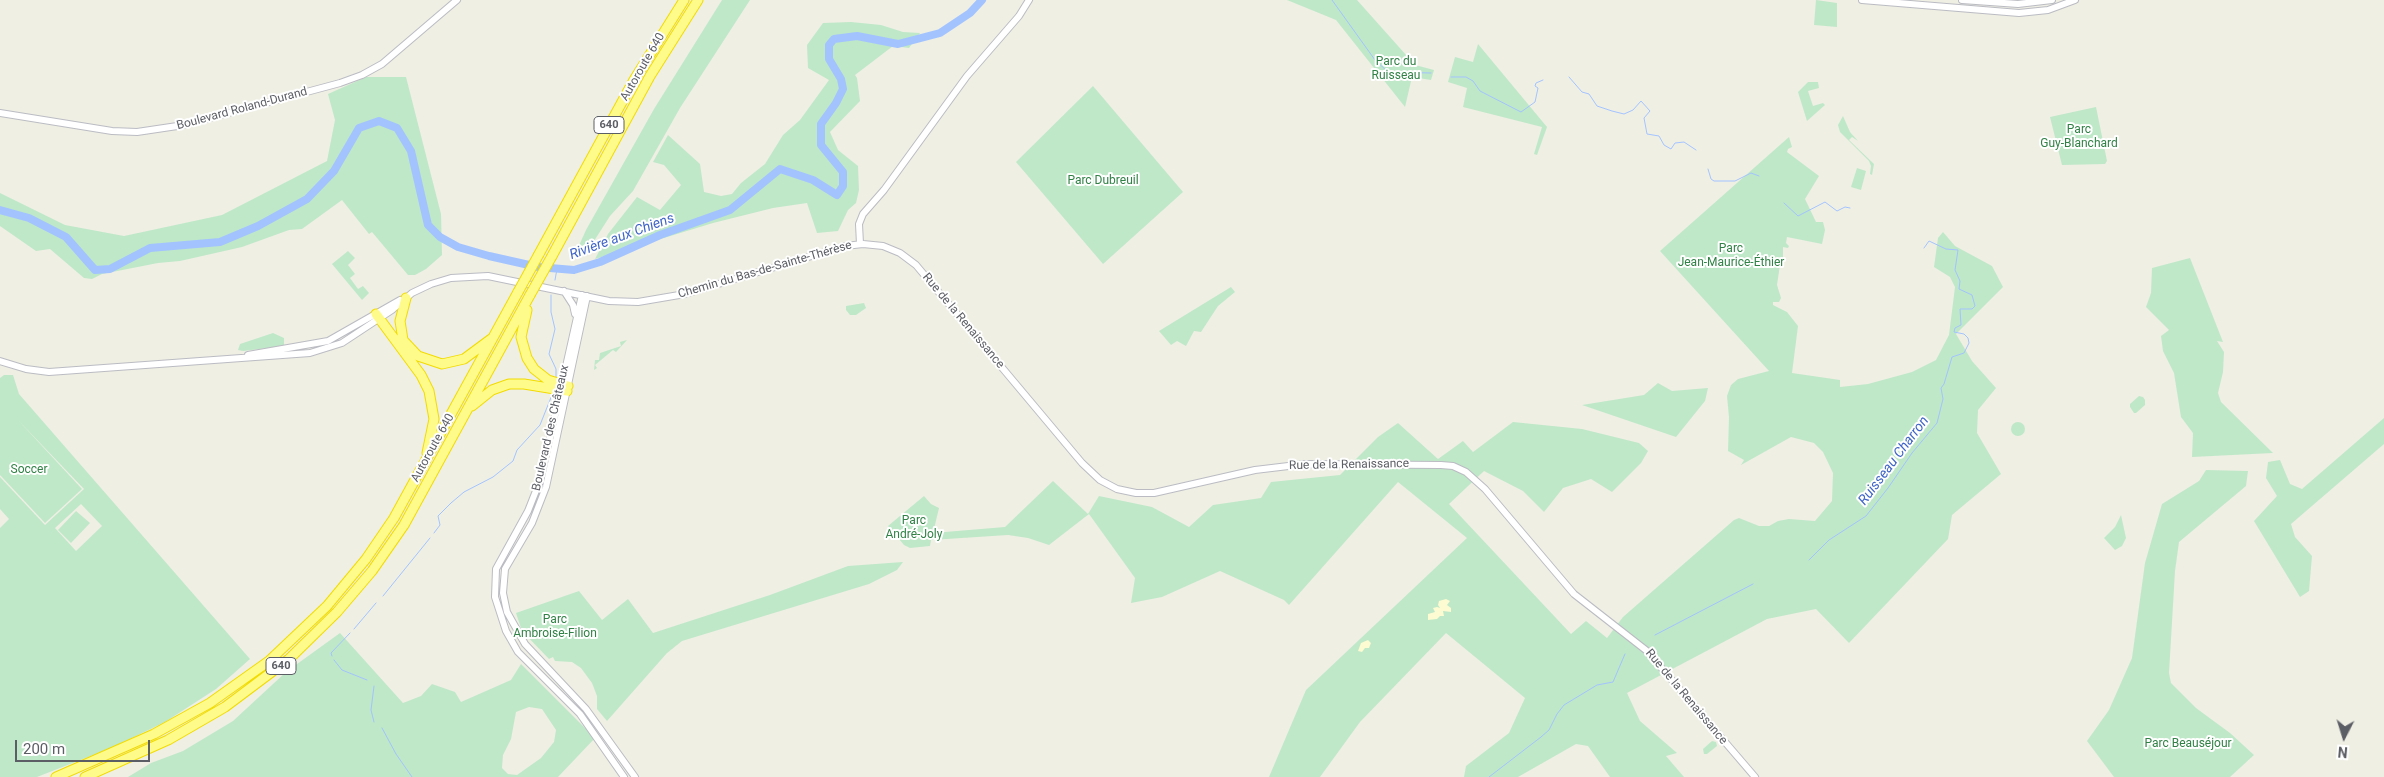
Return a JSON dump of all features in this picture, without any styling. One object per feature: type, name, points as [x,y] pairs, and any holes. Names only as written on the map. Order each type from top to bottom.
[{"type":"highway","name":"Autoroute 640","points":[[56,777],[181,720],[234,687],[269,661],[315,618],[354,574],[387,530],[638,74],[684,0]]},
{"type":"highway","name":"Autoroute 640","points":[[85,777],[168,740],[212,715],[267,677],[315,635],[358,588],[392,543],[424,491],[647,82],[698,0]]},
{"type":"highway","points":[[530,295],[521,333],[525,354],[541,375],[550,382],[564,388]]},
{"type":"highway","points":[[403,340],[400,321],[406,298]]},
{"type":"highway","points":[[380,315],[422,358],[446,364],[468,357],[494,336]]},
{"type":"highway","points":[[380,315],[421,375],[432,399],[434,423],[423,467]]},
{"type":"highway","points":[[467,410],[489,392],[506,384],[520,383],[564,388]]},
{"type":"street","name":"Boulevard Roland-Durand","points":[[0,113],[112,131],[137,132],[184,125],[340,83],[362,75],[382,64],[457,0]]},
{"type":"street","name":"Chemin du Bas-de-Sainte-Thérèse","points":[[0,361],[26,369],[49,372],[232,358],[324,343],[380,315],[424,287],[441,280],[473,275],[498,277],[584,296],[628,302],[665,298],[824,251],[860,244],[859,224],[863,214],[884,190],[967,76],[1022,12],[1029,0]]},
{"type":"street","points":[[1862,0],[2018,13],[2048,10],[2075,0]]},
{"type":"street","points":[[1962,0],[2021,4],[2052,0]]},
{"type":"street","name":"Rue de la Renaissance","points":[[860,244],[889,248],[902,254],[916,265],[1082,463],[1097,478],[1117,489],[1140,494],[1159,492],[1251,471],[1310,464],[1441,465],[1453,466],[1466,472],[1484,489],[1574,594],[1632,636],[1647,650],[1755,777]]},
{"type":"street","points":[[564,291],[574,308],[574,323]]},
{"type":"street","name":"Boulevard des Châteaux","points":[[584,296],[574,323],[564,388],[540,482],[528,511],[496,569],[494,597],[506,631],[518,652],[580,714],[624,777]]},
{"type":"street","name":"Boulevard des Châteaux","points":[[584,296],[544,494],[530,528],[506,569],[502,585],[503,597],[507,612],[525,644],[586,710],[635,777]]},
{"type":"green space","points":[[722,0],[750,0],[680,108],[633,191],[610,216],[587,252],[583,253],[577,250],[586,230],[654,109]]},
{"type":"green space","name":"Parc du Ruisseau","points":[[1287,0],[1357,0],[1415,65],[1434,70],[1431,80],[1412,77],[1405,107],[1336,20]]},
{"type":"green space","points":[[1816,0],[1837,3],[1837,27],[1814,25]]},
{"type":"green space","points":[[851,22],[881,25],[903,32],[920,33],[909,48],[893,46],[855,75],[860,101],[830,132],[838,150],[858,166],[859,190],[856,203],[848,210],[838,231],[817,233],[807,203],[773,208],[713,223],[595,259],[608,234],[637,197],[660,210],[681,185],[664,165],[653,162],[668,135],[700,164],[704,192],[721,196],[732,194],[741,183],[765,164],[783,135],[800,120],[829,80],[808,68],[807,45],[823,23]]},
{"type":"green space","name":"Parc du Ruisseau","points":[[1478,44],[1547,127],[1537,155],[1534,154],[1542,127],[1463,107],[1467,88],[1448,82],[1455,57],[1473,62]]},
{"type":"green space","points":[[366,77],[406,77],[441,214],[442,255],[426,269],[415,275],[408,275],[372,232],[369,234],[342,200],[302,229],[289,230],[242,247],[180,261],[158,263],[102,274],[92,279],[84,278],[50,249],[36,251],[0,226],[0,193],[65,225],[124,236],[222,215],[327,161],[335,120],[328,94]]},
{"type":"green space","points":[[1808,82],[1818,82],[1819,88],[1808,91],[1813,106],[1823,103],[1825,105],[1807,121],[1798,92]]},
{"type":"green space","name":"Parc Dubreuil","points":[[1093,86],[1183,192],[1103,264],[1016,162]]},
{"type":"green space","name":"Parc Guy-Blanchard","points":[[2096,107],[2107,161],[2105,164],[2062,165],[2050,117]]},
{"type":"green space","points":[[1843,116],[1850,132],[1858,141],[1852,137],[1849,140],[1874,164],[1872,175],[1870,174],[1871,166],[1869,161],[1840,132],[1838,125]]},
{"type":"green space","points":[[1789,137],[1792,147],[1787,152],[1819,176],[1805,199],[1816,222],[1823,222],[1825,230],[1822,244],[1787,237],[1786,243],[1789,246],[1788,248],[1783,247],[1783,259],[1781,258],[1777,285],[1781,298],[1779,302],[1773,302],[1773,305],[1787,312],[1798,326],[1792,373],[1840,380],[1840,387],[1868,384],[1912,372],[1936,360],[1949,335],[1955,287],[1950,277],[1934,267],[1938,238],[1943,232],[1955,246],[1992,266],[2003,287],[1956,334],[1972,361],[1996,388],[1978,410],[1977,433],[2001,474],[1952,515],[1948,539],[1849,643],[1816,609],[1767,619],[1627,693],[1640,721],[1677,753],[1666,756],[1684,777],[1610,777],[1588,746],[1576,744],[1518,777],[1464,777],[1466,766],[1509,733],[1525,698],[1446,633],[1360,722],[1320,777],[1269,777],[1306,690],[1467,538],[1398,482],[1289,605],[1284,600],[1220,571],[1162,597],[1131,603],[1135,578],[1089,514],[1049,545],[1028,538],[1008,535],[931,540],[930,546],[910,548],[904,545],[888,526],[924,496],[931,504],[939,508],[933,533],[1005,527],[1053,481],[1088,514],[1099,496],[1152,507],[1189,527],[1213,505],[1261,498],[1271,482],[1340,475],[1378,437],[1398,423],[1438,459],[1463,441],[1473,452],[1513,422],[1582,429],[1639,443],[1648,451],[1641,463],[1612,492],[1591,479],[1563,488],[1544,512],[1523,491],[1484,471],[1449,504],[1571,634],[1586,621],[1607,638],[1623,617],[1734,520],[1739,518],[1759,526],[1769,526],[1778,521],[1789,519],[1815,521],[1832,501],[1833,473],[1823,452],[1814,443],[1791,437],[1741,465],[1744,460],[1728,451],[1729,417],[1727,396],[1731,385],[1738,379],[1769,371],[1660,251]]},
{"type":"green space","points":[[1857,168],[1866,171],[1861,190],[1851,187]]},
{"type":"green space","points":[[348,251],[355,258],[348,265],[355,274],[350,278],[358,289],[363,286],[369,293],[362,300],[332,264]]},
{"type":"green space","points":[[2190,258],[2223,342],[2217,341],[2224,352],[2223,372],[2218,393],[2221,402],[2273,453],[2192,457],[2193,433],[2181,417],[2174,373],[2163,351],[2161,336],[2169,330],[2146,307],[2151,293],[2152,268]]},
{"type":"green space","points":[[1231,287],[1235,292],[1218,306],[1201,332],[1194,331],[1186,346],[1177,341],[1171,345],[1159,331]]},
{"type":"green space","points":[[864,303],[866,308],[856,315],[850,315],[846,310],[846,306]]},
{"type":"green space","points":[[273,333],[284,338],[284,346],[238,350],[240,344]]},
{"type":"green space","points":[[627,340],[616,352],[613,350],[595,365],[597,368],[594,370],[595,360],[599,360],[600,353],[621,346],[620,342]]},
{"type":"green space","name":"Soccer","points":[[4,375],[13,375],[19,394],[250,659],[216,689],[165,722],[111,748],[37,777],[0,777],[0,528],[9,519],[0,509],[0,477],[45,525],[84,489],[18,420],[82,489],[45,523],[0,475],[0,378]],"holes":[[[81,504],[102,526],[76,551],[55,528]]]},
{"type":"green space","points":[[1658,383],[1672,391],[1708,388],[1705,401],[1676,437],[1582,405],[1644,395]]},
{"type":"green space","points":[[2139,396],[2145,400],[2145,405],[2134,413],[2130,404]]},
{"type":"green space","points":[[2384,418],[2384,444],[2291,524],[2295,537],[2312,556],[2309,591],[2300,597],[2254,521],[2277,496],[2266,478],[2268,462],[2280,460],[2290,484],[2302,489]]},
{"type":"green space","points":[[2018,422],[2023,424],[2025,429],[2023,434],[2018,436],[2013,434],[2011,429],[2013,424]]},
{"type":"green space","name":"Parc Beauséjour","points":[[2206,470],[2248,471],[2246,486],[2179,542],[2175,571],[2169,673],[2171,683],[2196,708],[2230,733],[2254,755],[2230,777],[2114,777],[2087,741],[2109,710],[2132,658],[2145,563],[2162,504],[2199,481]]},
{"type":"green space","points":[[76,511],[90,523],[71,543],[58,530]]},
{"type":"green space","points":[[2121,515],[2126,538],[2122,546],[2115,550],[2104,538],[2115,527]]},
{"type":"green space","name":"Parc Ambroise-Filion","points":[[903,562],[897,570],[869,584],[682,641],[667,653],[607,721],[597,709],[597,696],[592,683],[581,668],[572,662],[555,661],[553,657],[549,659],[522,631],[516,613],[579,591],[602,620],[628,599],[653,633],[770,595],[848,566]]},
{"type":"green space","points":[[340,633],[403,703],[421,696],[432,684],[455,692],[461,702],[511,680],[521,664],[595,738],[558,777],[128,777],[151,763],[183,751],[233,721],[286,672]],"holes":[[[529,707],[542,709],[556,730],[554,742],[541,758],[517,775],[508,774],[502,768],[503,755],[511,739],[516,712]]]},
{"type":"green space","points":[[1712,741],[1716,742],[1717,746],[1707,754],[1704,754],[1703,749]]},
{"type":"sand","points":[[1446,599],[1450,601],[1447,605],[1451,608],[1451,612],[1443,611],[1444,616],[1428,620],[1428,614],[1435,612],[1433,608],[1440,608],[1438,605],[1439,601]]},
{"type":"sand","points":[[1368,640],[1371,643],[1369,648],[1365,648],[1362,652],[1358,651],[1361,643]]},
{"type":"waterway","name":"Rivière aux Chiens","points":[[0,210],[29,218],[66,237],[95,270],[110,269],[150,248],[220,242],[258,226],[307,199],[334,171],[359,128],[379,121],[397,128],[411,151],[428,225],[440,237],[458,247],[489,256],[538,267],[574,270],[600,262],[660,235],[730,210],[780,169],[813,180],[837,195],[843,186],[843,172],[821,145],[821,124],[836,103],[843,89],[841,79],[829,59],[829,45],[834,39],[857,36],[898,44],[940,33],[970,13],[982,0]]},
{"type":"waterway","name":"Ruisseau Charron","points":[[1332,0],[1375,60],[1388,72],[1431,73]]},
{"type":"waterway","name":"Ruisseau Charron","points":[[1451,77],[1466,77],[1473,81],[1480,91],[1521,112],[1535,102],[1538,88],[1535,86],[1536,83],[1543,80]]},
{"type":"waterway","name":"Ruisseau Charron","points":[[1569,77],[1582,92],[1589,94],[1597,106],[1624,114],[1633,110],[1641,101],[1650,111],[1644,118],[1647,134],[1659,136],[1664,145],[1671,149],[1675,143],[1684,142],[1696,150]]},
{"type":"waterway","name":"Ruisseau Charron","points":[[1708,169],[1711,179],[1714,181],[1735,181],[1751,173],[1759,176]]},
{"type":"waterway","name":"Ruisseau Charron","points":[[1784,203],[1798,216],[1825,202],[1837,211],[1845,207],[1850,208]]},
{"type":"waterway","name":"Ruisseau Charron","points":[[1809,560],[1829,540],[1866,516],[1912,453],[1937,423],[1943,399],[1941,388],[1952,357],[1964,353],[1969,343],[1968,338],[1964,334],[1954,332],[1955,328],[1961,325],[1960,309],[1972,309],[1975,306],[1972,295],[1959,289],[1960,281],[1955,270],[1958,250],[1946,249],[1929,241],[1924,248]]},
{"type":"waterway","points":[[555,280],[557,269]]},
{"type":"waterway","points":[[551,295],[551,312],[555,329],[549,354],[556,369],[556,377]]},
{"type":"waterway","points":[[434,533],[440,525],[438,516],[451,503],[464,492],[493,477],[513,461],[517,450],[540,425],[552,395]]},
{"type":"waterway","points":[[383,596],[430,538]]},
{"type":"waterway","name":"Ruisseau Charron","points":[[1655,635],[1753,584]]},
{"type":"waterway","points":[[354,629],[376,603]]},
{"type":"waterway","points":[[332,656],[331,653],[350,633]]},
{"type":"waterway","name":"Ruisseau Charron","points":[[1489,777],[1549,730],[1564,705],[1597,685],[1613,682],[1625,654]]},
{"type":"waterway","points":[[334,660],[342,670],[367,680]]},
{"type":"waterway","points":[[374,686],[371,710],[374,722]]},
{"type":"waterway","points":[[382,728],[396,754],[412,777]]},
{"type":"park label","name":"Parc Jean-Maurice-Éthier","points":[[1731,256]]},
{"type":"park label","name":"Parc André-Joly","points":[[914,528]]}]
